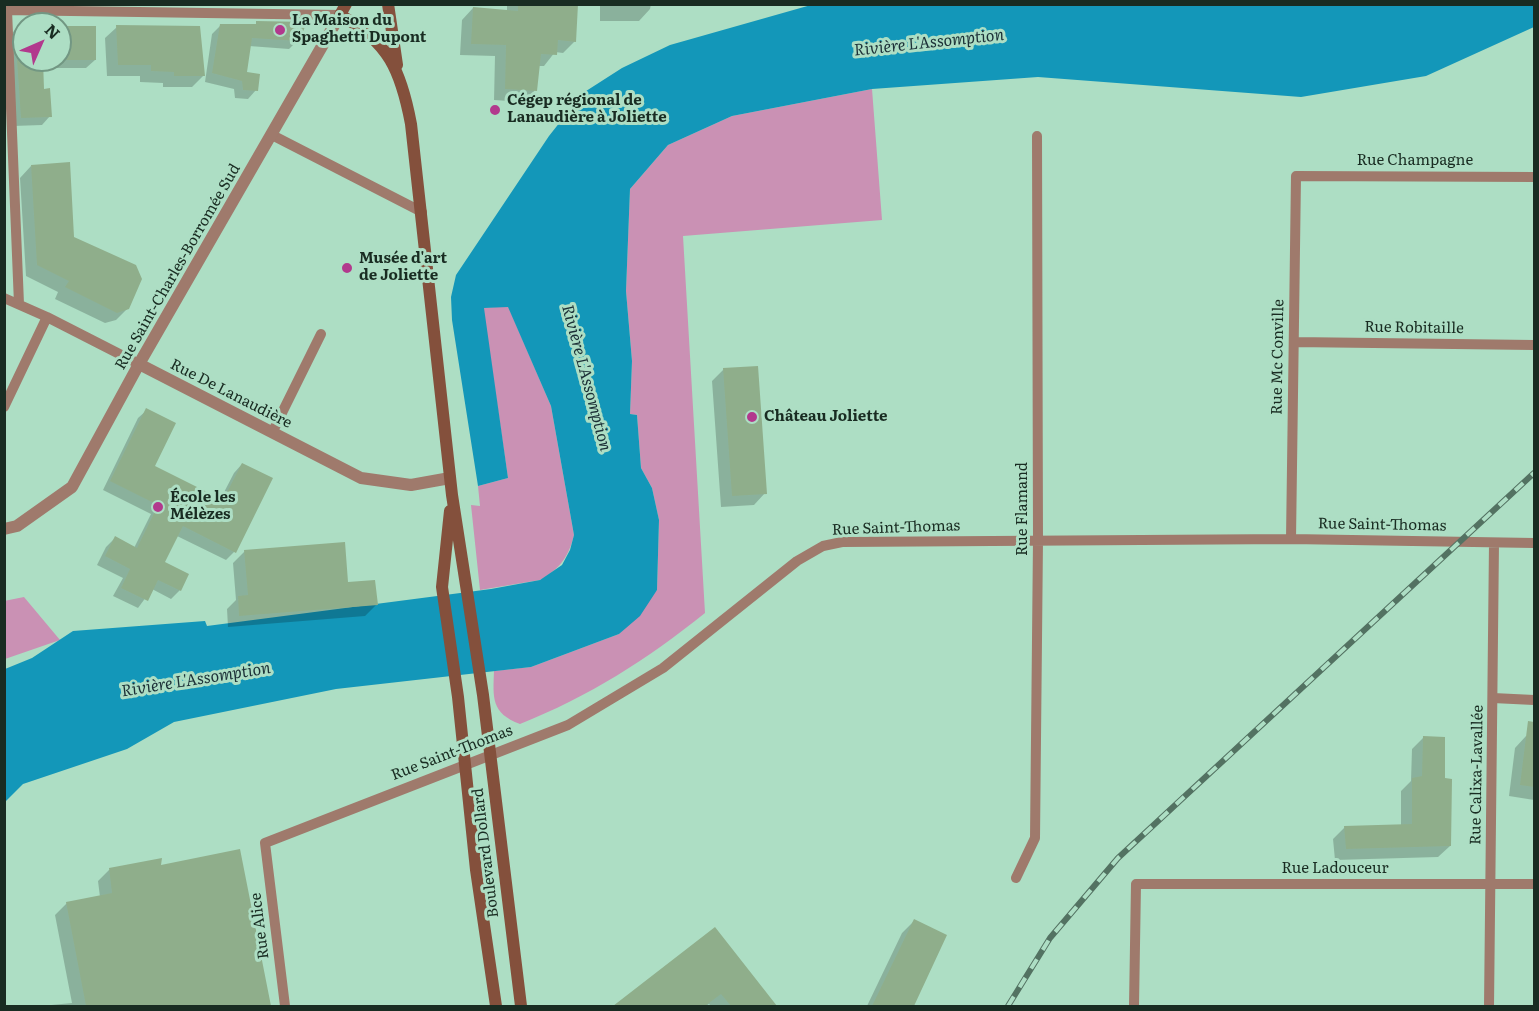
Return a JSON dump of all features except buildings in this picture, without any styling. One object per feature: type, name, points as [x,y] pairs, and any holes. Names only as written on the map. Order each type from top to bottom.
[{"type":"main road","points":[[388,4],[398,69],[405,88],[411,124],[452,495]]},
{"type":"main road","points":[[343,10],[380,44],[398,69]]},
{"type":"main road","name":"Boulevard Dollard","points":[[452,495],[468,585],[483,695],[521,1006]]},
{"type":"main road","name":"Boulevard Dollard","points":[[452,495],[442,587],[458,697],[463,764],[496,1006]]},
{"type":"street","points":[[19,304],[6,10],[343,10]]},
{"type":"street","name":"Rue Saint-Charles-Borromée Sud","points":[[10,528],[72,487],[139,364],[343,10]]},
{"type":"street","points":[[272,135],[422,212]]},
{"type":"street","name":"Rue Flamand","points":[[1016,878],[1035,838],[1038,540],[1037,136]]},
{"type":"street","name":"Rue Champagne","points":[[1296,176],[1534,177]]},
{"type":"street","name":"Rue Mc Conville","points":[[1291,539],[1296,176]]},
{"type":"street","name":"Rue De Lanaudière","points":[[4,298],[47,317],[361,478],[411,485],[450,478]]},
{"type":"street","points":[[4,407],[47,317]]},
{"type":"street","points":[[273,431],[321,334]]},
{"type":"street","name":"Rue Robitaille","points":[[1293,342],[1534,345]]},
{"type":"street","name":"Rue Saint-Thomas","points":[[265,843],[568,725],[663,668],[797,561],[823,546],[842,542],[1038,540],[1291,539],[1534,543]]},
{"type":"street","name":"Rue Calixa-Lavallée","points":[[1489,1006],[1494,543]]},
{"type":"street","points":[[1493,698],[1534,700]]},
{"type":"street","name":"Rue Alice","points":[[265,843],[285,1006]]},
{"type":"street","name":"Rue Ladouceur","points":[[1134,1006],[1136,885],[1534,884]]},
{"type":"shaded area","points":[[872,89],[882,220],[683,236],[705,613],[662,646],[617,676],[570,702],[520,724],[511,720],[499,710],[496,704],[494,671],[531,667],[619,634],[657,590],[659,520],[652,488],[641,468],[637,415],[630,414],[632,361],[626,291],[630,189],[668,145],[732,116]]},
{"type":"shaded area","points":[[508,306],[551,406],[574,535],[563,561],[540,580],[480,590],[471,505],[480,506],[478,486],[508,478],[483,308]]},
{"type":"shaded area","points":[[24,597],[60,640],[5,659],[4,601]]},
{"type":"water","name":"Rivière L'Assomption","points":[[811,5],[1534,5],[1534,27],[1426,76],[1301,97],[1038,77],[872,89],[732,116],[668,145],[630,189],[626,291],[632,361],[630,414],[637,415],[641,468],[652,488],[659,520],[657,590],[640,616],[619,634],[531,667],[336,689],[174,722],[127,749],[23,784],[5,802],[5,669],[32,658],[73,631],[205,621],[207,626],[491,589],[540,580],[562,565],[570,550],[574,535],[551,406],[508,307],[484,308],[508,478],[478,486],[452,320],[451,297],[456,275],[549,136],[583,93],[622,68],[670,45]]},
{"type":"railway","points":[[1008,1006],[1050,938],[1118,858],[1534,473]]},
{"type":"place","name":"La Maison du Spaghetti Dupont","points":[[280,30]]},
{"type":"place","name":"Cégep régional de Lanaudière à Joliette","points":[[495,110]]},
{"type":"place","name":"Musée d'art de Joliette","points":[[347,268]]},
{"type":"place","name":"Château Joliette","points":[[752,417]]},
{"type":"place","name":"École les Mélèzes","points":[[158,507]]}]
